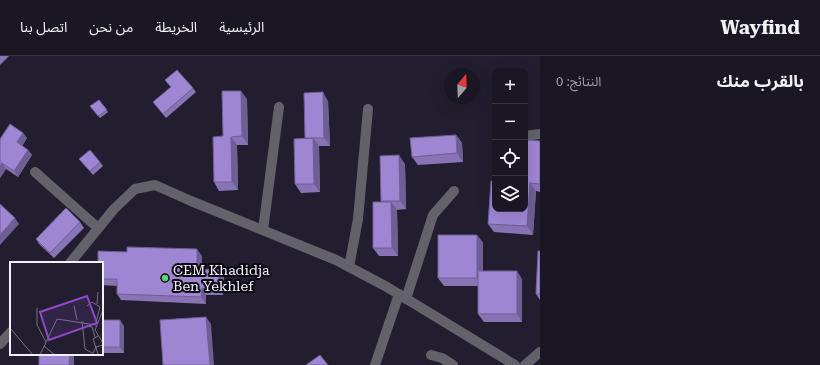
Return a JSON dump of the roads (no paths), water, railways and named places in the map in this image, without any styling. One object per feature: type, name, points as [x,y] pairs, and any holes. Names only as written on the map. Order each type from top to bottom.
[{"type":"street","points":[[263,230],[279,107]]},
{"type":"street","points":[[349,267],[358,219],[368,110]]},
{"type":"street","points":[[528,136],[540,134]]},
{"type":"street","points":[[35,172],[98,228]]},
{"type":"street","points":[[71,262],[114,209],[135,189],[155,185],[349,267],[403,297],[515,365]]},
{"type":"street","points":[[376,365],[433,215],[454,191]]},
{"type":"street","points":[[0,344],[10,333]]},
{"type":"street","points":[[525,365],[540,352]]},
{"type":"street","points":[[431,354],[442,358],[453,365]]},
{"type":"place","name":"CEM Khadidja Ben Yekhlef","points":[[165,278]]}]
